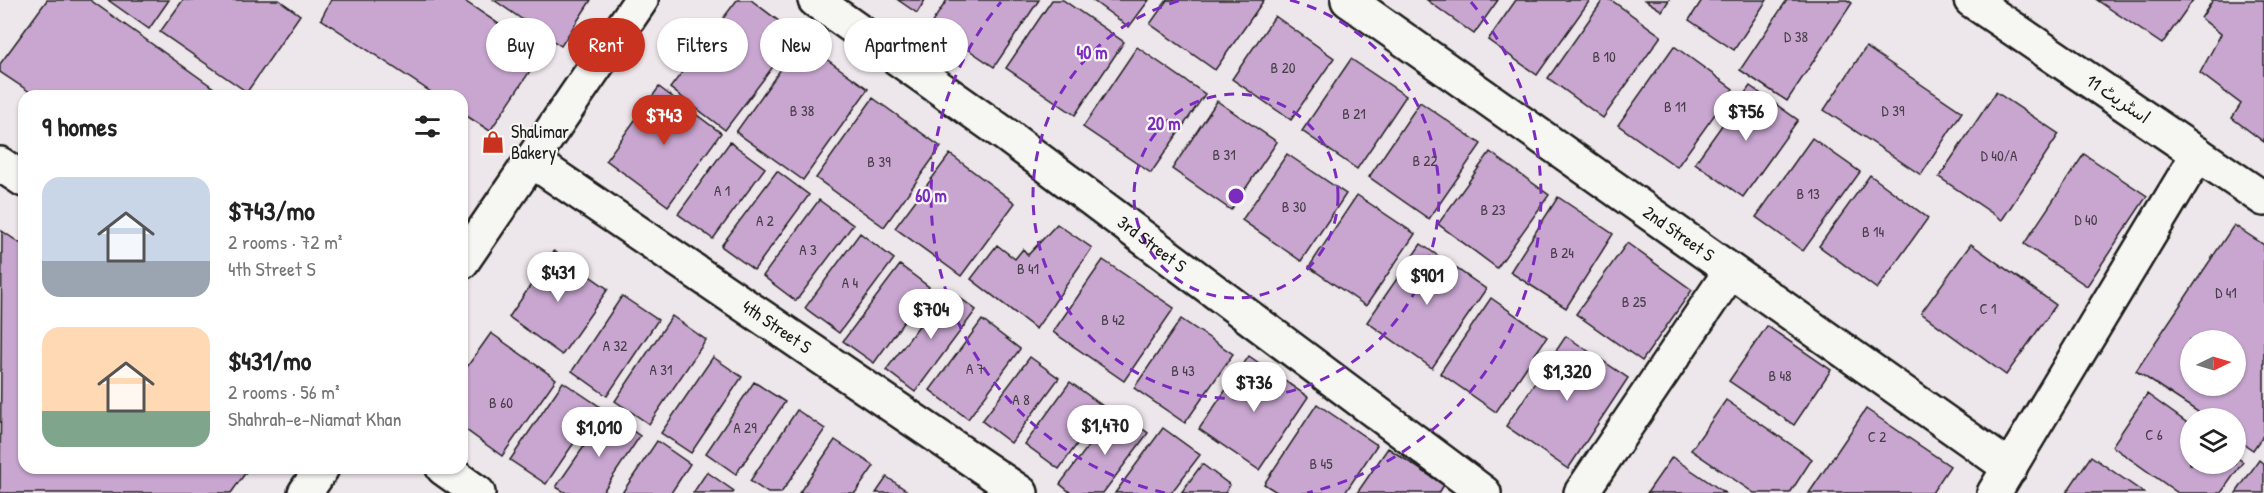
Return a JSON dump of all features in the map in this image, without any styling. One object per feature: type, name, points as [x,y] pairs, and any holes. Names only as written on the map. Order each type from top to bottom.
[{"type":"street","points":[[468,253],[641,0]]},
{"type":"street","name":"3rd Street S","points":[[815,0],[1006,135],[1484,493]]},
{"type":"street","name":"2nd Street S","points":[[1348,0],[1730,272],[2002,481]]},
{"type":"street","name":"اسٹریٹ 11","points":[[1971,0],[2264,199]]},
{"type":"street","points":[[2002,481],[2198,154]]},
{"type":"street","name":"4th Street S","points":[[531,160],[1021,493]]},
{"type":"street","points":[[0,164],[18,176]]},
{"type":"street","points":[[1581,493],[1730,272]]},
{"type":"street","points":[[305,493],[318,474]]},
{"type":"street","points":[[451,474],[478,493]]},
{"type":"building","points":[[47,0],[90,0],[217,90],[27,90],[0,72],[0,64]]},
{"type":"building","points":[[108,0],[169,0],[149,29]]},
{"type":"building","points":[[183,0],[279,0],[300,15],[248,90],[244,90],[160,32]]},
{"type":"building","points":[[331,0],[463,0],[490,18],[486,18],[486,72],[529,72],[490,131],[468,117],[468,90],[428,90],[321,19]]},
{"type":"building","points":[[494,0],[591,0],[579,18],[568,18],[568,35],[561,46],[556,43],[556,18],[520,18]]},
{"type":"building","points":[[737,0],[751,0],[775,18],[760,18],[760,72],[769,72],[725,130],[670,88],[682,72],[748,72],[748,18],[723,18]]},
{"type":"building","points":[[898,0],[925,0],[917,13]]},
{"type":"building","points":[[947,0],[1039,0],[994,67],[968,49],[968,18],[935,18]]},
{"type":"building","points":[[1052,0],[1063,0],[1124,42],[1075,115],[1006,68]]},
{"type":"building","points":[[1092,0],[1149,0],[1129,27]]},
{"type":"building","points":[[1167,0],[1264,0],[1215,70],[1150,24]]},
{"type":"building","points":[[1427,0],[1498,0],[1474,34]]},
{"type":"building","points":[[1516,0],[1590,0],[1537,75],[1488,40]]},
{"type":"building","points":[[1603,0],[1611,0],[1661,36],[1603,118],[1548,78]]},
{"type":"building","points":[[1645,0],[1669,0],[1662,11]]},
{"type":"building","points":[[1702,0],[1767,0],[1734,50],[1689,20]]},
{"type":"building","points":[[1787,0],[1847,0],[1852,3],[1787,101],[1740,70]]},
{"type":"building","points":[[2097,0],[2193,0],[2162,44]]},
{"type":"building","points":[[2213,0],[2264,0],[2264,142],[2232,118],[2241,104],[2200,73],[2221,34],[2201,18]]},
{"type":"building","points":[[1275,16],[1334,58],[1291,120],[1232,79]]},
{"type":"building","points":[[1674,46],[1733,89],[1677,167],[1618,125]]},
{"type":"building","points":[[1137,47],[1205,94],[1151,173],[1083,127]]},
{"type":"building","points":[[1866,47],[1962,112],[1921,175],[1824,110]]},
{"type":"building","points":[[1351,59],[1406,96],[1357,169],[1302,131]]},
{"type":"building","points":[[832,63],[868,89],[803,180],[736,132],[779,72],[832,72]]},
{"type":"building","points":[[1750,86],[1798,120],[1743,197],[1695,163]]},
{"type":"building","points":[[659,87],[721,133],[668,206],[606,160]]},
{"type":"building","points":[[1996,92],[2059,134],[2002,220],[1939,177]]},
{"type":"building","points":[[873,98],[941,147],[884,227],[816,178]]},
{"type":"building","points":[[1217,101],[1277,142],[1231,210],[1172,169]]},
{"type":"building","points":[[1420,102],[1481,144],[1429,219],[1369,177]]},
{"type":"building","points":[[1812,138],[1860,172],[1803,251],[1756,217]]},
{"type":"building","points":[[730,142],[765,168],[713,239],[678,214]]},
{"type":"building","points":[[1490,152],[1549,195],[1497,268],[1438,224]]},
{"type":"building","points":[[950,154],[1015,203],[961,276],[895,228]]},
{"type":"building","points":[[1287,154],[1346,194],[1301,261],[1242,220]]},
{"type":"building","points":[[2084,154],[2147,196],[2087,286],[2024,244]]},
{"type":"building","points":[[777,171],[809,195],[754,270],[721,246]]},
{"type":"building","points":[[1870,175],[1928,218],[1877,289],[1819,246]]},
{"type":"building","points":[[1357,195],[1415,234],[1366,306],[1309,267]]},
{"type":"building","points":[[1558,197],[1613,234],[1566,308],[1510,272]]},
{"type":"building","points":[[819,200],[853,225],[796,301],[763,276]]},
{"type":"building","points":[[1057,224],[1092,248],[1036,329],[971,279],[997,245],[1015,259],[1023,249],[1028,255]]},
{"type":"building","points":[[2234,225],[2264,245],[2264,434],[2253,450],[2246,445],[2246,408],[2192,408],[2136,371]]},
{"type":"building","points":[[2,231],[18,242],[18,474],[245,474],[231,493],[0,493]]},
{"type":"building","points":[[860,233],[894,259],[839,333],[805,308]]},
{"type":"building","points":[[1627,243],[1692,290],[1642,361],[1576,314]]},
{"type":"building","points":[[1421,244],[1486,289],[1432,368],[1367,322]]},
{"type":"building","points":[[1971,244],[2056,305],[2006,375],[1921,313]]},
{"type":"building","points":[[554,251],[608,289],[562,355],[509,317]]},
{"type":"building","points":[[1103,260],[1174,308],[1124,381],[1053,332]]},
{"type":"building","points":[[900,265],[929,287],[874,363],[843,341]]},
{"type":"building","points":[[947,288],[976,310],[915,392],[886,370]]},
{"type":"building","points":[[622,296],[658,320],[607,396],[572,371]]},
{"type":"building","points":[[1491,298],[1547,337],[1496,412],[1440,373]]},
{"type":"building","points":[[672,316],[706,340],[649,424],[615,401]]},
{"type":"building","points":[[1181,319],[1233,354],[1185,423],[1134,388]]},
{"type":"building","points":[[982,320],[1020,349],[968,419],[930,390]]},
{"type":"building","points":[[1767,326],[1831,370],[1794,425],[1729,381]]},
{"type":"building","points":[[491,333],[556,379],[502,456],[468,431],[468,366]]},
{"type":"building","points":[[1566,336],[1628,378],[1568,469],[1506,426]]},
{"type":"building","points":[[1249,356],[1308,397],[1259,470],[1199,429]]},
{"type":"building","points":[[713,357],[742,377],[691,453],[661,433]]},
{"type":"building","points":[[1030,357],[1059,378],[1011,443],[982,421]]},
{"type":"building","points":[[563,382],[599,406],[546,484],[510,460]]},
{"type":"building","points":[[754,382],[785,402],[736,474],[706,453]]},
{"type":"building","points":[[1070,382],[1104,407],[1059,469],[1025,444]]},
{"type":"building","points":[[2147,394],[2180,418],[2180,474],[2234,474],[2221,493],[2178,493],[2112,446]]},
{"type":"building","points":[[1726,400],[1812,459],[1790,493],[1754,493],[1691,450]]},
{"type":"building","points":[[1317,404],[1377,445],[1345,493],[1278,493],[1264,484]]},
{"type":"building","points":[[1116,409],[1148,433],[1103,493],[1071,493],[1060,484]]},
{"type":"building","points":[[1866,409],[1950,466],[1932,493],[1809,493]]},
{"type":"building","points":[[797,410],[825,429],[781,493],[768,493],[750,481]]},
{"type":"building","points":[[607,413],[640,436],[602,493],[566,493],[556,487]]},
{"type":"building","points":[[1163,428],[1200,455],[1171,493],[1115,493]]},
{"type":"building","points":[[835,440],[874,466],[855,493],[799,493]]},
{"type":"building","points":[[657,441],[690,464],[671,493],[622,493]]},
{"type":"building","points":[[1388,448],[1444,485],[1439,493],[1357,493]]},
{"type":"building","points":[[2091,456],[2144,493],[2066,493]]},
{"type":"building","points":[[1672,457],[1725,493],[1647,493]]},
{"type":"building","points":[[2259,460],[2264,464],[2264,493],[2236,493]]},
{"type":"building","points":[[1202,464],[1230,485],[1225,493],[1181,493]]},
{"type":"building","points":[[707,472],[734,491],[733,493],[693,493]]},
{"type":"building","points":[[887,477],[910,493],[876,493]]},
{"type":"place","name":"Shalimar Bakery","points":[[493,142]]}]
